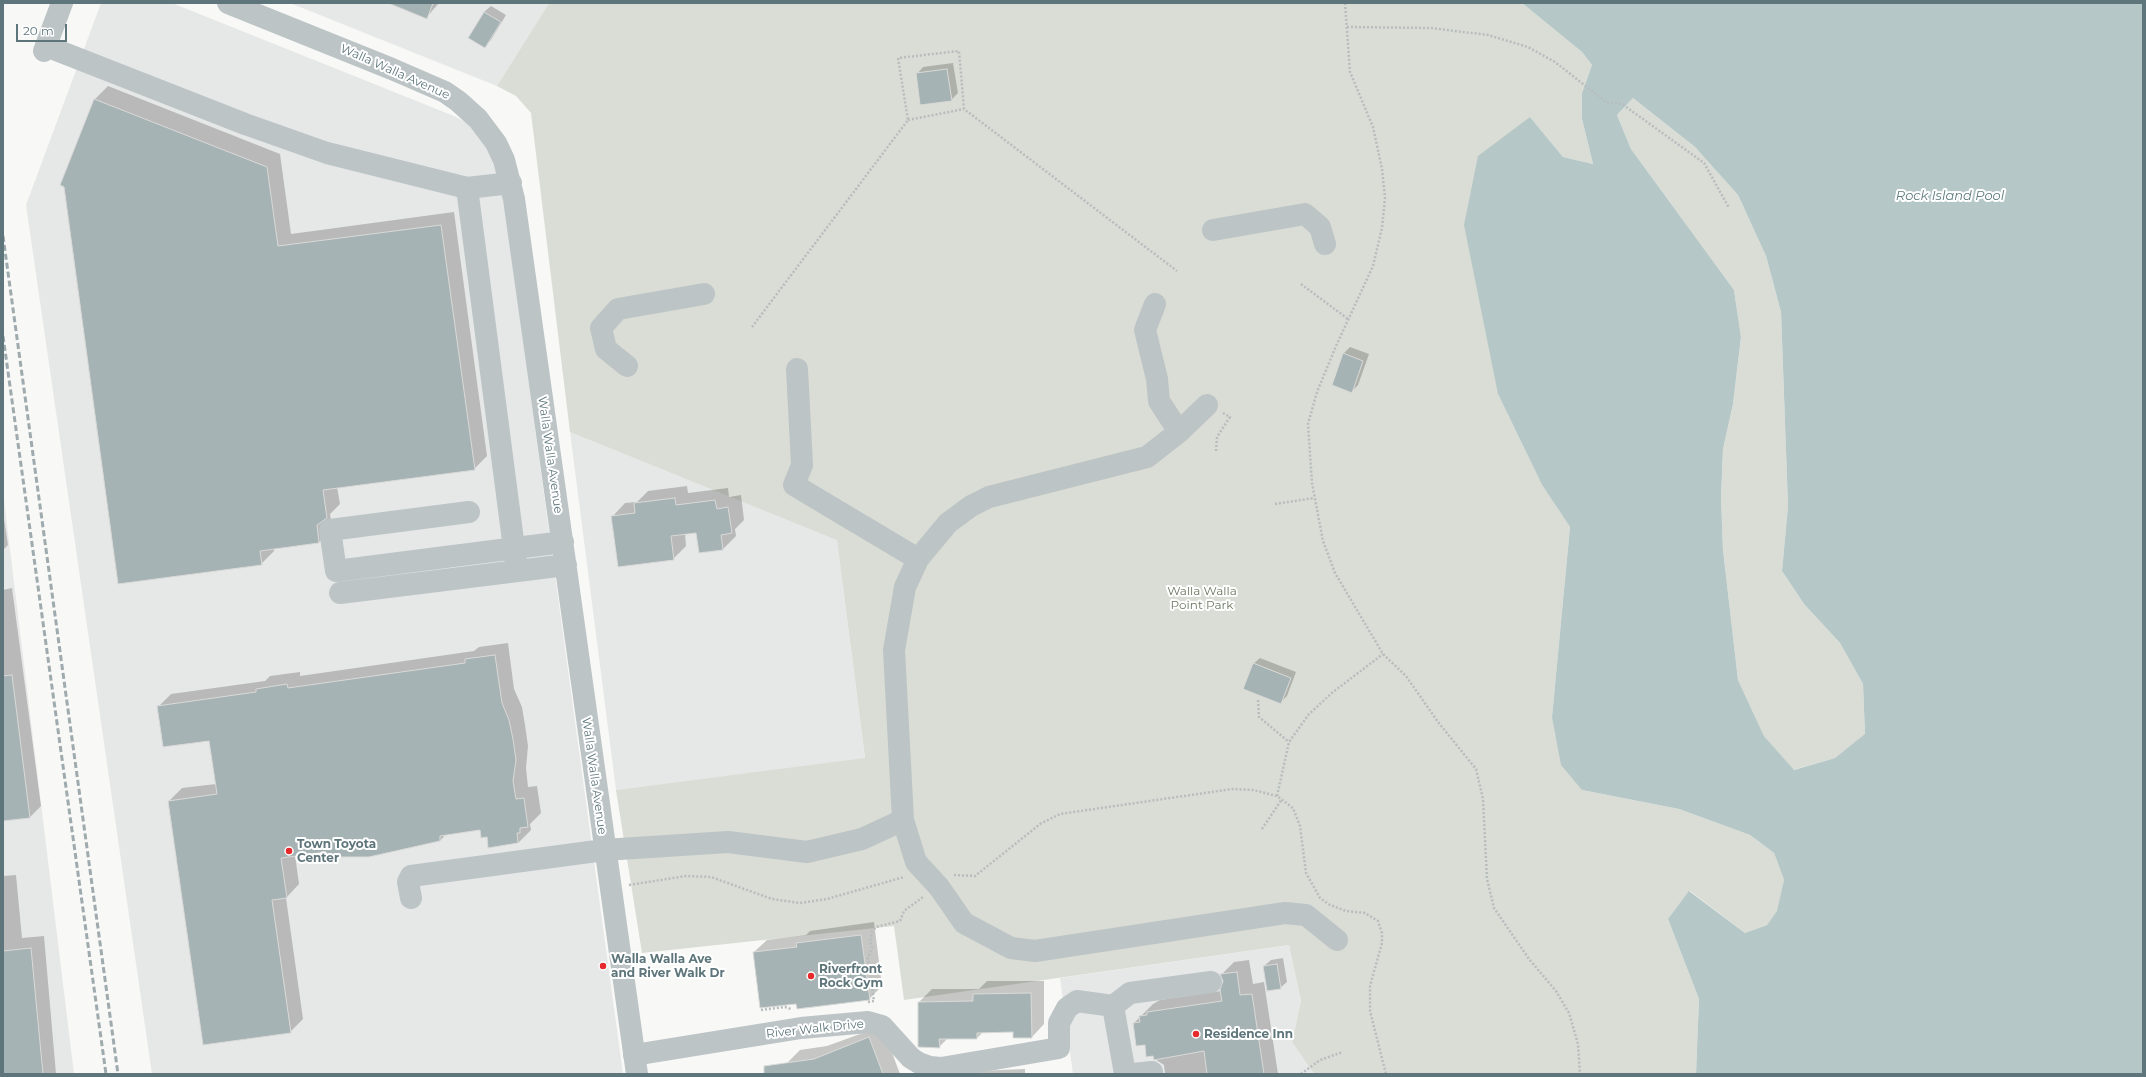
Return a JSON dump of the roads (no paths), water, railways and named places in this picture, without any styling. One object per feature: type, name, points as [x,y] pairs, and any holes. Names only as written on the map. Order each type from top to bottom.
[{"type":"street","points":[[62,3],[45,48],[245,124],[327,152],[467,188],[511,183]]},
{"type":"street","name":"Walla Walla Avenue","points":[[228,3],[445,92],[468,110],[488,131],[504,160],[511,183],[563,542],[604,850],[635,1064]]},
{"type":"street","points":[[467,188],[517,571]]},
{"type":"street","points":[[1213,230],[1304,214],[1320,227],[1325,244]]},
{"type":"street","points":[[627,366],[606,349],[601,328],[618,309],[704,294]]},
{"type":"street","points":[[1155,304],[1145,330],[1157,379],[1159,401],[1179,432]]},
{"type":"street","points":[[798,369],[802,464],[794,485],[918,559]]},
{"type":"street","points":[[1207,405],[1179,432],[1147,457],[1049,481],[983,500],[971,506],[948,524],[918,559],[905,587],[894,650],[903,820],[916,862],[939,887],[964,922],[1011,948],[1035,951],[1285,913],[1306,915],[1337,940]]},
{"type":"street","points":[[469,512],[330,530],[336,571],[563,542]]},
{"type":"street","points":[[340,594],[566,565]]},
{"type":"street","points":[[411,898],[408,882],[411,876],[604,850],[728,842],[807,852],[862,839],[903,820]]},
{"type":"street","points":[[1125,1074],[1113,1006],[1130,993],[1211,982]]},
{"type":"street","name":"River Walk Drive","points":[[635,1064],[801,1028],[868,1022],[882,1026],[911,1058],[930,1067],[941,1068],[1059,1048],[1059,1023],[1067,1008],[1077,1001],[1113,1006]]},
{"type":"street","points":[[1133,1074],[1152,1072],[1152,1074]]},
{"type":"water","name":"Rock Island Pool","points":[[1522,3],[2143,3],[2143,1074],[1696,1074],[1699,999],[1668,919],[1689,891],[1745,933],[1767,925],[1777,911],[1784,880],[1774,853],[1750,835],[1679,809],[1582,790],[1561,765],[1552,717],[1570,527],[1542,485],[1498,394],[1464,225],[1478,156],[1530,117],[1563,157],[1593,164],[1582,119],[1582,93],[1592,65],[1582,52]],"holes":[[[1633,98],[1695,147],[1738,195],[1766,256],[1781,312],[1788,506],[1782,571],[1804,604],[1840,643],[1863,684],[1865,734],[1835,758],[1794,770],[1764,736],[1738,680],[1723,550],[1721,498],[1723,449],[1733,404],[1741,337],[1734,290],[1631,149],[1617,115]]]},
{"type":"railway","points":[[3,236],[118,1074]]},
{"type":"railway","points":[[3,336],[106,1074]]},
{"type":"place","name":"Town Toyota Center","points":[[289,851]]},
{"type":"place","name":"Walla Walla Ave and River Walk Dr","points":[[603,966]]},
{"type":"place","name":"Riverfront Rock Gym","points":[[811,976]]},
{"type":"place","name":"Residence Inn","points":[[1196,1034]]},
{"type":"park label","name":"Walla Walla Point Park","points":[[1202,598]]}]
